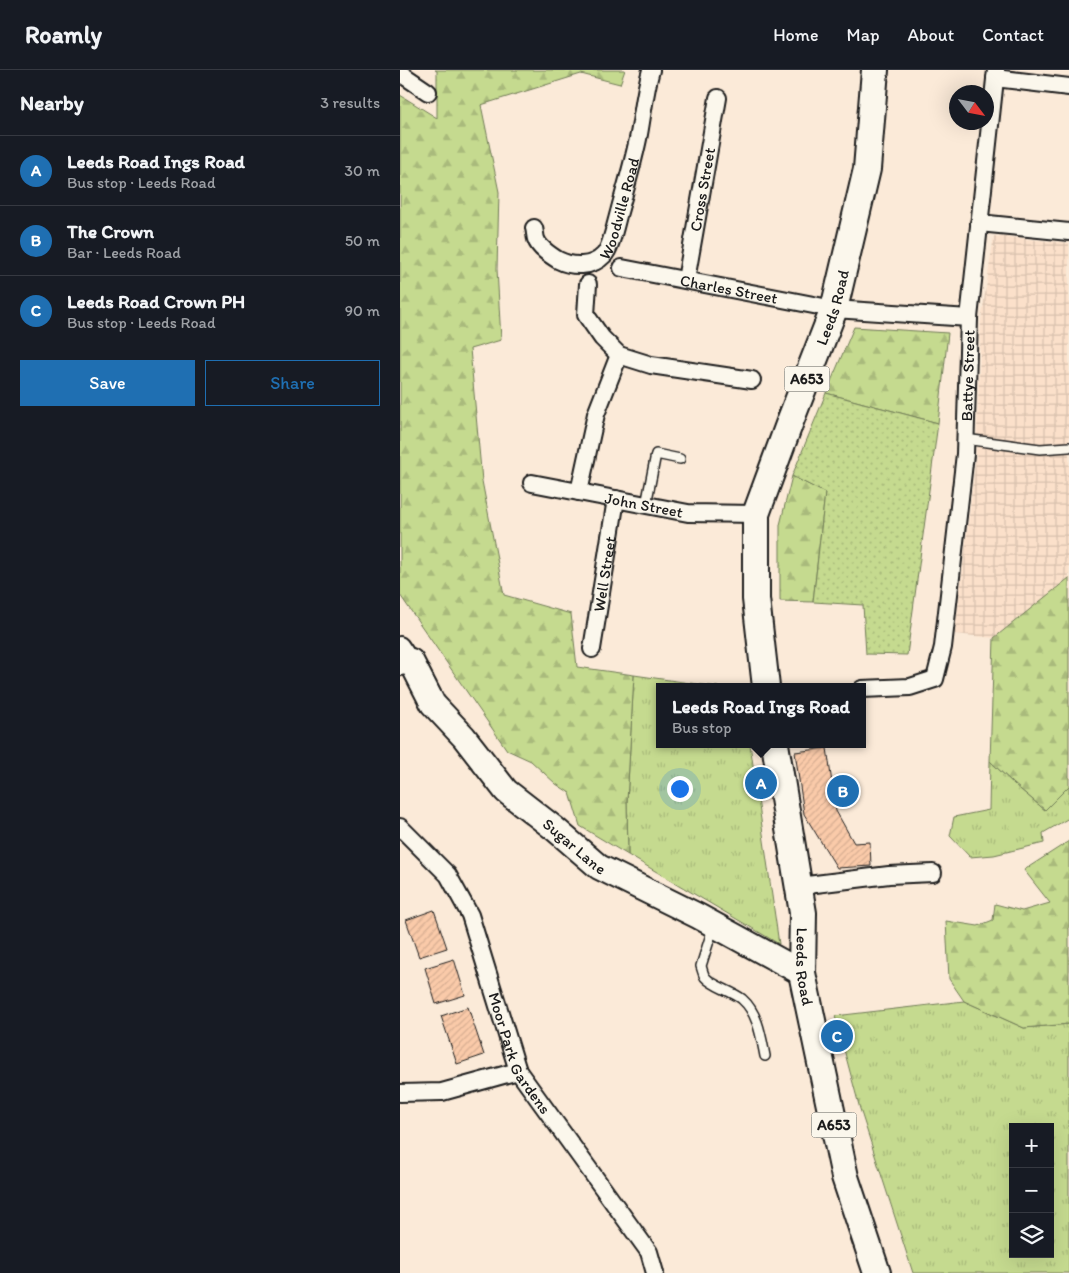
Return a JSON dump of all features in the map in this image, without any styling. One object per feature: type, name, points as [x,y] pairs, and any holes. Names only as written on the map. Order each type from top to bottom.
[{"type":"main road","name":"Leeds Road","points":[[766,683],[756,599],[756,514],[834,309],[867,169],[875,70]]},
{"type":"main road","name":"Leeds Road","points":[[776,748],[803,914],[802,973],[845,1177],[877,1273]]},
{"type":"street","name":"Woodville Road","points":[[534,228],[536,240],[547,252],[560,261],[573,265],[585,265],[604,256],[608,250],[615,228],[637,143],[646,86],[651,70]]},
{"type":"street","points":[[400,73],[428,92]]},
{"type":"street","points":[[996,74],[1069,87]]},
{"type":"street","name":"Battye Street","points":[[866,689],[910,687],[935,679],[943,647],[965,454],[968,318],[996,74]]},
{"type":"street","name":"Cross Street","points":[[686,280],[718,98]]},
{"type":"street","points":[[979,223],[1069,232]]},
{"type":"street","name":"Charles Street","points":[[622,268],[834,309],[968,318]]},
{"type":"street","points":[[588,284],[586,314],[602,338],[619,355],[651,365],[752,380]]},
{"type":"street","points":[[579,492],[596,414],[619,355]]},
{"type":"street","name":"John Street","points":[[532,483],[688,513],[756,514]]},
{"type":"street","name":"Well Street","points":[[592,649],[616,499]]},
{"type":"street","name":"Sugar Lane","points":[[404,656],[433,704],[464,736],[506,791],[555,828],[599,867],[714,925],[802,973]]},
{"type":"street","name":"Moor Park Gardens","points":[[400,827],[448,875],[470,915],[518,1071],[649,1252],[655,1273]]},
{"type":"street","points":[[798,886],[890,875],[933,873]]},
{"type":"street","points":[[400,1093],[442,1092],[518,1071]]},
{"type":"lane","points":[[965,440],[1040,449],[1069,447]]},
{"type":"lane","points":[[646,505],[656,454],[680,459]]},
{"type":"lane","points":[[714,925],[701,966],[706,977],[717,986],[732,992],[743,1000],[752,1011],[758,1024],[765,1056]]},
{"type":"shaded area","points":[[994,236],[1069,243],[1069,578],[994,638],[955,634],[976,457],[981,320]]},
{"type":"green space","points":[[435,70],[625,70],[620,84],[581,74],[481,105],[499,192],[497,269],[501,340],[470,349],[482,481],[504,595],[571,614],[577,667],[634,675],[627,802],[628,855],[580,826],[570,793],[556,784],[531,761],[507,750],[400,595],[400,95],[437,118],[437,71]]},
{"type":"green space","points":[[854,327],[948,333],[938,423],[826,393]]},
{"type":"green space","points":[[826,393],[938,423],[907,655],[866,654],[863,605],[813,602],[825,493],[792,476]]},
{"type":"green space","points":[[792,476],[825,493],[813,602],[780,601],[780,525]]},
{"type":"green space","points":[[1069,578],[1069,786],[1045,810],[990,761],[994,638]]},
{"type":"green space","points":[[634,675],[690,683],[656,683],[656,748],[751,748],[779,944],[628,855],[627,802]]},
{"type":"green space","points":[[990,761],[1045,810],[1069,786],[1069,818],[1043,833],[1044,843],[994,855],[970,857],[950,836],[954,817],[989,810]]},
{"type":"green space","points":[[1069,841],[1069,1024],[1024,1028],[964,1001],[949,979],[946,921],[978,926],[993,920],[995,904],[1022,911],[1050,903],[1024,870]]},
{"type":"green space","points":[[964,1001],[1024,1028],[1069,1024],[1069,1273],[913,1273],[860,1109],[835,1016]]},
{"type":"building","points":[[827,748],[836,811],[854,843],[870,842],[871,866],[837,868],[804,814],[795,752]]},
{"type":"building","points":[[434,910],[447,948],[419,957],[406,920]]},
{"type":"building","points":[[454,959],[465,995],[436,1004],[425,968]]},
{"type":"building","points":[[468,1007],[484,1055],[457,1064],[441,1016]]},
{"type":"place","name":"Leeds Road Ings Road","points":[[761,783]]},
{"type":"place","name":"The Crown","points":[[843,791]]},
{"type":"place","name":"Leeds Road Crown PH","points":[[837,1036]]}]
